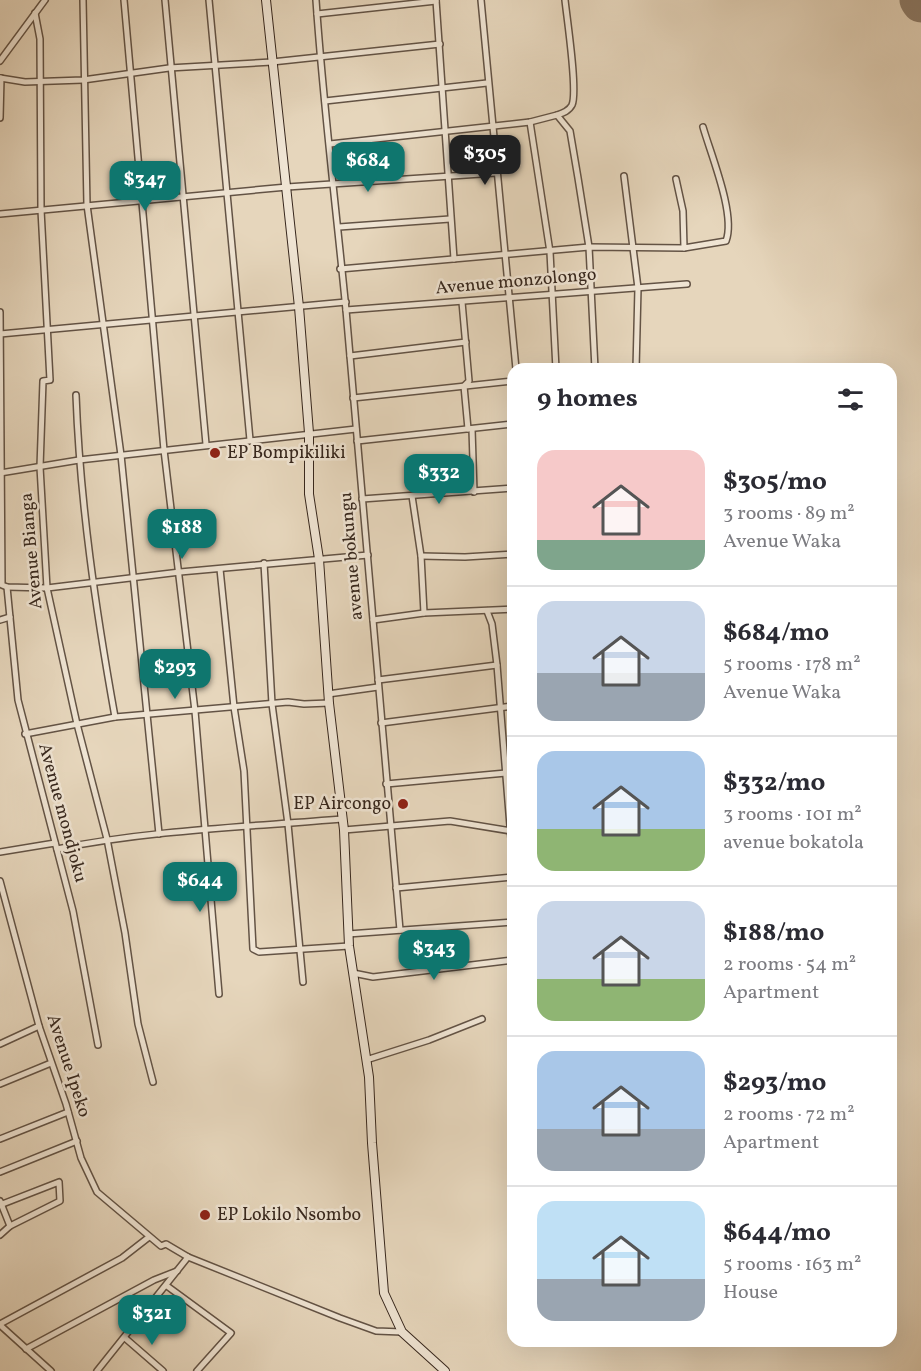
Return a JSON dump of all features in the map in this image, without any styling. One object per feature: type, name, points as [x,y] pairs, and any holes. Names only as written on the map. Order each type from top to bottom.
[{"type":"street","points":[[0,61],[45,0]]},
{"type":"street","points":[[83,0],[87,205],[105,323],[121,455],[159,834]]},
{"type":"street","points":[[124,0],[140,201],[164,450],[195,711],[203,829],[219,994]]},
{"type":"street","points":[[165,0],[206,444]]},
{"type":"street","points":[[209,0],[229,192],[250,440]]},
{"type":"street","points":[[266,0],[299,307],[309,433],[309,494],[319,559],[329,699],[344,830],[349,946],[366,1060],[384,1293],[402,1332],[445,1371]]},
{"type":"street","name":"avenue bokungu","points":[[316,0],[339,227],[340,269],[346,302],[400,930]]},
{"type":"street","points":[[481,0],[503,254],[515,363]]},
{"type":"street","points":[[330,144],[530,122],[566,112],[573,101],[571,49],[565,0]]},
{"type":"street","points":[[317,14],[436,1],[444,86],[443,133],[454,259]]},
{"type":"street","name":"Avenue Bianga","points":[[35,13],[40,39],[41,210],[50,380],[43,381],[40,467],[47,588],[77,724],[107,839],[131,966],[138,1024],[153,1082]]},
{"type":"street","points":[[0,118],[0,78],[39,82],[83,80],[170,68],[272,62],[320,55],[440,44]]},
{"type":"street","points":[[325,101],[487,83]]},
{"type":"street","points":[[557,115],[570,131],[589,247],[595,363]]},
{"type":"street","points":[[530,122],[550,252],[556,363]]},
{"type":"street","points":[[340,269],[589,247],[684,248],[726,242],[729,234],[726,208],[703,127]]},
{"type":"street","points":[[0,214],[183,198],[287,186],[496,173]]},
{"type":"street","points":[[624,176],[638,288],[636,363]]},
{"type":"street","points":[[676,180],[682,211],[684,248]]},
{"type":"street","points":[[339,227],[450,219]]},
{"type":"street","name":"Avenue monzolongo","points":[[346,310],[687,284]]},
{"type":"street","points":[[0,334],[346,302]]},
{"type":"street","points":[[462,302],[469,381],[464,386]]},
{"type":"street","points":[[0,312],[0,473],[79,459],[356,429]]},
{"type":"street","points":[[350,356],[466,342]]},
{"type":"street","points":[[353,398],[507,382]]},
{"type":"street","points":[[464,386],[470,429],[474,492]]},
{"type":"street","points":[[76,395],[79,459],[101,639],[115,717]]},
{"type":"street","points":[[357,441],[507,424]]},
{"type":"street","name":"Avenue mondjoku","points":[[0,473],[1,582],[7,587],[15,680],[25,734],[41,783],[73,911],[98,1045]]},
{"type":"street","points":[[362,499],[507,489]]},
{"type":"street","points":[[412,496],[421,556],[424,613]]},
{"type":"street","points":[[421,556],[465,557],[507,554]]},
{"type":"street","points":[[7,587],[47,588],[180,572],[368,555]]},
{"type":"street","points":[[264,564],[272,704],[288,824],[303,982]]},
{"type":"street","points":[[220,570],[234,707],[244,771],[253,949],[259,952],[349,946]]},
{"type":"street","points":[[373,620],[424,613],[507,609]]},
{"type":"street","points":[[487,611],[492,624],[497,666],[507,783]]},
{"type":"street","points":[[0,620],[10,617]]},
{"type":"street","points":[[378,680],[497,666]]},
{"type":"street","points":[[25,734],[115,717],[329,699],[378,687]]},
{"type":"street","points":[[381,723],[507,707]]},
{"type":"street","points":[[386,783],[506,773]]},
{"type":"street","points":[[0,852],[203,829],[342,819]]},
{"type":"street","points":[[344,830],[450,821],[507,830]]},
{"type":"street","points":[[396,888],[507,878]]},
{"type":"street","name":"Avenue Ipeko","points":[[0,881],[39,1026],[76,1141],[95,1189],[161,1246],[166,1244],[188,1257],[340,1318],[376,1330],[402,1332]]},
{"type":"street","points":[[348,934],[507,922]]},
{"type":"street","points":[[353,973],[373,977],[507,961]]},
{"type":"street","points":[[366,1060],[429,1040],[482,1019]]},
{"type":"street","points":[[0,1044],[39,1026]]},
{"type":"street","points":[[0,1084],[51,1063]]},
{"type":"street","points":[[0,1139],[68,1112]]},
{"type":"street","points":[[0,1172],[76,1141]]},
{"type":"street","points":[[0,1235],[10,1226],[60,1201],[59,1182],[0,1203],[10,1226]]},
{"type":"street","points":[[51,1371],[0,1324],[122,1258],[149,1237]]},
{"type":"street","points":[[97,1371],[188,1257]]},
{"type":"street","points":[[26,1349],[154,1280],[177,1271]]},
{"type":"street","points":[[167,1286],[231,1333],[197,1371]]},
{"type":"street","points":[[125,1338],[163,1371]]},
{"type":"place","name":"EP Bompikiliki","points":[[215,453]]},
{"type":"place","name":"EP Aircongo","points":[[403,804]]},
{"type":"place","name":"EP Lokilo Nsombo","points":[[205,1215]]}]
